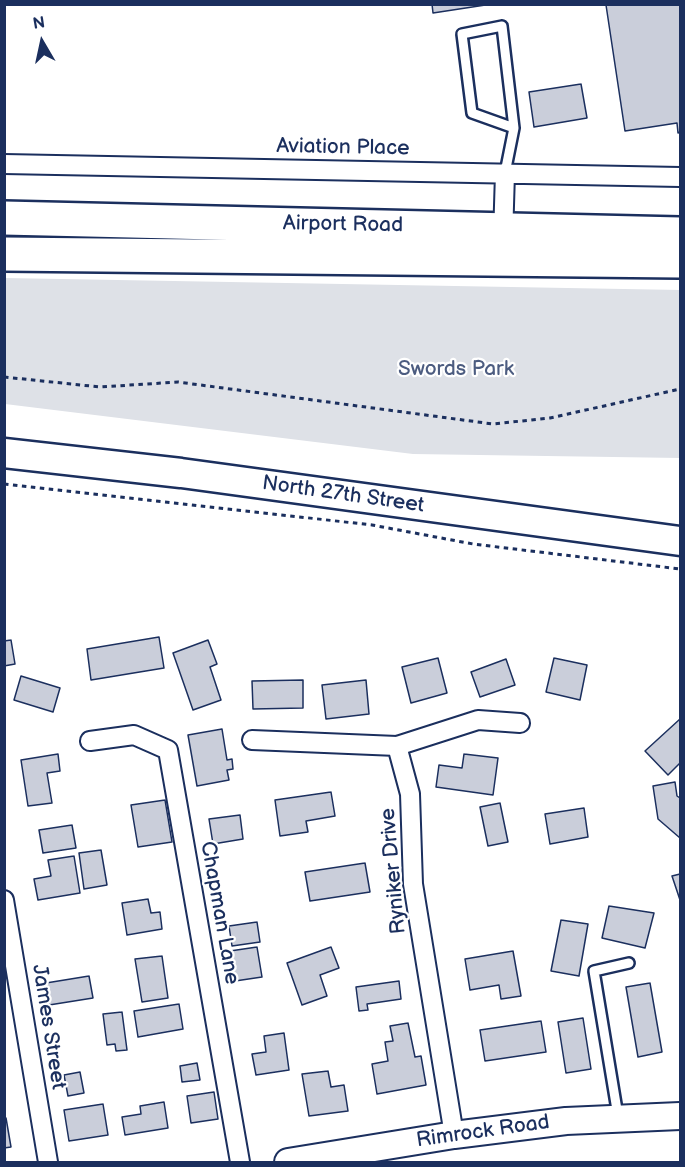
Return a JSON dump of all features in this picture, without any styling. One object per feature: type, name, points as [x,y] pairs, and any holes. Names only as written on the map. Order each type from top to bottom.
[{"type":"highway","name":"Airport Road","points":[[4,218],[504,228],[681,234]]},
{"type":"highway","name":"Airport Road","points":[[4,254],[502,261],[681,261]]},
{"type":"main road","name":"North 27th Street","points":[[4,453],[193,475],[681,542]]},
{"type":"main road","name":"Rimrock Road","points":[[288,1162],[566,1121],[681,1116]]},
{"type":"street","name":"Aviation Place","points":[[4,164],[681,177]]},
{"type":"street","points":[[502,261],[505,173]]},
{"type":"street","points":[[252,740],[397,746],[478,720],[520,723]]},
{"type":"street","name":"Chapman Lane","points":[[90,741],[134,735],[168,750],[240,1162]]},
{"type":"street","name":"Ryniker Drive","points":[[397,746],[410,794],[413,884],[454,1136]]},
{"type":"street","name":"James Street","points":[[4,900],[48,1162]]},
{"type":"lane","points":[[505,173],[514,128],[502,26],[462,34],[472,113],[514,128]]},
{"type":"lane","points":[[618,1119],[594,971],[629,963]]},
{"type":"path","points":[[4,377],[100,387],[178,382],[493,424],[550,418],[681,388]]},
{"type":"path","points":[[4,484],[372,525],[473,544],[681,569]]},
{"type":"green space","name":"Swords Park","points":[[5,278],[680,290],[680,458],[413,454],[5,404]]},
{"type":"building","points":[[432,4],[492,4],[433,13]]},
{"type":"building","points":[[680,4],[680,132],[678,133],[677,123],[625,131],[606,5]]},
{"type":"building","points":[[581,84],[587,118],[534,127],[529,92]]},
{"type":"building","points":[[159,637],[164,668],[91,680],[87,649]]},
{"type":"building","points":[[11,640],[15,664],[4,666],[4,641]]},
{"type":"building","points":[[208,640],[217,664],[210,667],[221,700],[193,710],[173,653]]},
{"type":"building","points":[[438,658],[447,693],[411,703],[402,667]]},
{"type":"building","points":[[554,658],[587,665],[580,700],[546,692]]},
{"type":"building","points":[[506,659],[515,685],[480,697],[471,672]]},
{"type":"building","points":[[21,676],[60,688],[53,712],[14,700]]},
{"type":"building","points":[[303,680],[303,708],[253,709],[252,681]]},
{"type":"building","points":[[366,680],[369,714],[326,719],[322,685]]},
{"type":"building","points":[[680,719],[680,763],[668,775],[645,751]]},
{"type":"building","points":[[222,729],[227,760],[232,759],[233,769],[227,770],[229,780],[197,786],[188,735]]},
{"type":"building","points":[[58,754],[60,771],[47,773],[52,803],[28,806],[21,760]]},
{"type":"building","points":[[464,754],[498,758],[493,795],[436,787],[439,765],[462,768]]},
{"type":"building","points":[[675,782],[677,796],[680,798],[680,838],[658,819],[653,786]]},
{"type":"building","points":[[331,792],[335,816],[306,821],[308,832],[280,836],[275,800]]},
{"type":"building","points":[[165,800],[172,842],[138,847],[131,805]]},
{"type":"building","points":[[500,803],[508,842],[488,846],[480,807]]},
{"type":"building","points":[[584,808],[588,837],[550,844],[545,814]]},
{"type":"building","points":[[240,815],[243,839],[213,844],[209,819]]},
{"type":"building","points":[[72,825],[76,848],[43,853],[39,830]]},
{"type":"building","points":[[101,850],[107,885],[84,889],[79,853]]},
{"type":"building","points":[[74,856],[80,893],[38,900],[34,879],[51,876],[48,860]]},
{"type":"building","points":[[365,863],[370,892],[310,901],[305,872]]},
{"type":"building","points":[[680,874],[680,900],[672,876]]},
{"type":"building","points":[[148,899],[151,913],[160,912],[162,929],[127,935],[122,903]]},
{"type":"building","points":[[609,906],[654,913],[645,948],[602,938]]},
{"type":"building","points":[[561,920],[588,924],[579,976],[551,971]]},
{"type":"building","points":[[257,922],[260,942],[232,946],[229,926]]},
{"type":"building","points":[[257,947],[262,977],[235,981],[230,951]]},
{"type":"building","points":[[331,947],[339,968],[320,975],[327,996],[302,1005],[287,963]]},
{"type":"building","points":[[513,951],[521,996],[501,999],[499,985],[470,990],[465,959]]},
{"type":"building","points":[[162,956],[168,998],[142,1002],[135,959]]},
{"type":"building","points":[[89,976],[93,998],[49,1005],[46,983]]},
{"type":"building","points":[[399,981],[401,999],[367,1004],[368,1010],[359,1011],[356,987]]},
{"type":"building","points":[[650,983],[662,1052],[638,1057],[626,987]]},
{"type":"building","points":[[179,1004],[183,1029],[138,1037],[134,1011]]},
{"type":"building","points":[[122,1012],[127,1050],[116,1051],[115,1044],[107,1045],[103,1014]]},
{"type":"building","points":[[583,1018],[591,1069],[566,1073],[558,1022]]},
{"type":"building","points":[[541,1021],[546,1052],[485,1061],[480,1030]]},
{"type":"building","points":[[408,1023],[415,1057],[421,1056],[426,1085],[377,1094],[372,1064],[388,1061],[385,1042],[393,1041],[390,1026]]},
{"type":"building","points":[[284,1033],[289,1070],[256,1075],[252,1054],[266,1052],[264,1036]]},
{"type":"building","points":[[197,1063],[200,1080],[182,1082],[180,1066]]},
{"type":"building","points":[[328,1071],[331,1087],[344,1085],[348,1111],[309,1116],[302,1074]]},
{"type":"building","points":[[80,1072],[84,1093],[68,1096],[64,1075]]},
{"type":"building","points":[[214,1092],[218,1119],[191,1123],[187,1096]]},
{"type":"building","points":[[164,1102],[168,1128],[125,1135],[122,1117],[141,1114],[140,1106]]},
{"type":"building","points":[[103,1104],[108,1135],[69,1141],[64,1110]]},
{"type":"building","points":[[6,1118],[11,1147],[4,1148],[4,1119]]}]
